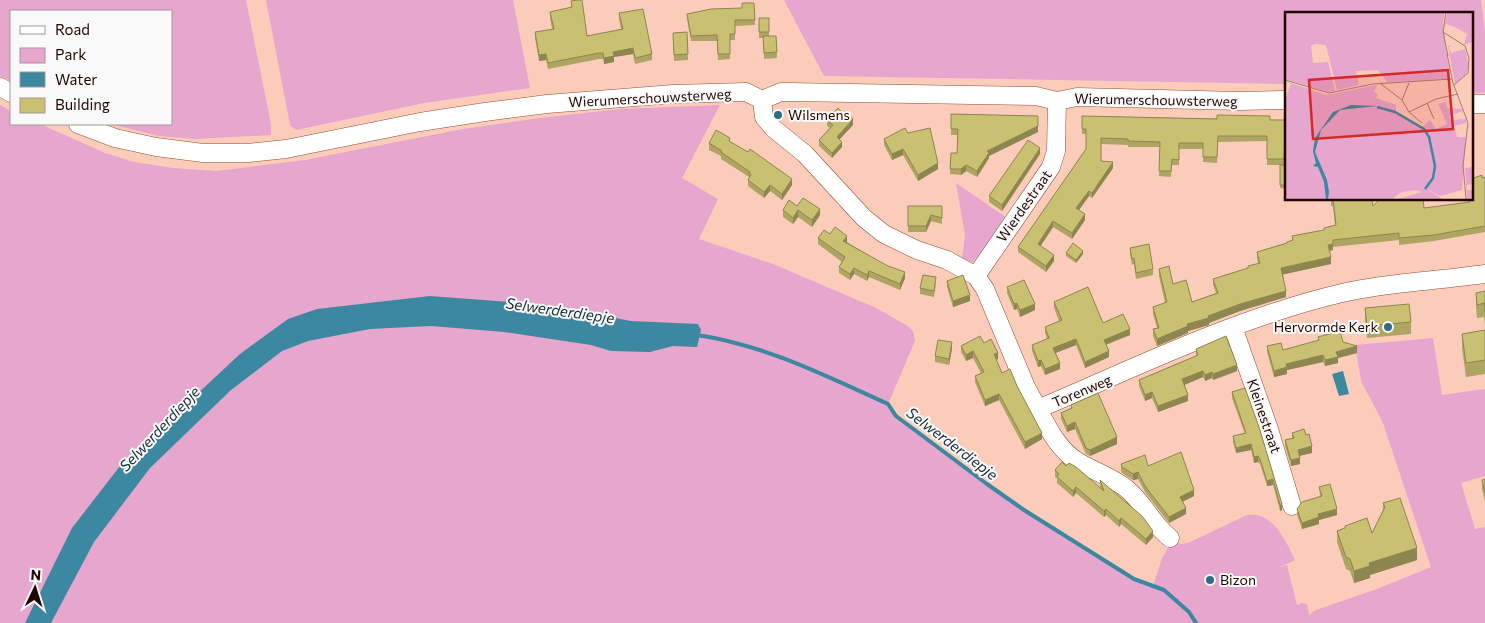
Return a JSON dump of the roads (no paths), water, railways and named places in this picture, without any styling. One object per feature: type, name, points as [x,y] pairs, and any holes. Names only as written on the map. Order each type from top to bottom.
[{"type":"street","name":"Wierumerschouwsterweg","points":[[81,125],[115,138],[156,147],[203,152],[248,153],[286,149],[420,122],[485,112],[547,104],[673,94],[746,92],[762,100],[774,94],[788,92],[1036,96],[1057,101],[1077,97],[1240,101],[1285,100]]},
{"type":"street","name":"Torenweg","points":[[762,100],[764,117],[772,128],[805,154],[864,218],[884,234],[917,250],[948,260],[976,276],[985,289],[1026,387],[1038,410],[1233,327],[1343,292],[1485,274]]},
{"type":"street","name":"Wierdestraat","points":[[976,276],[1052,167],[1056,151],[1057,101]]},
{"type":"street","points":[[1472,104],[1485,104]]},
{"type":"street","name":"Kleinestraat","points":[[1233,327],[1269,429],[1292,506]]},
{"type":"street","points":[[1038,410],[1051,434],[1062,448],[1075,460],[1107,476],[1128,490],[1144,507],[1159,529],[1170,538]]},
{"type":"water","points":[[430,296],[548,305],[631,321],[698,324],[701,330],[697,347],[673,346],[650,352],[611,351],[591,345],[504,332],[431,326],[370,329],[308,341],[282,351],[231,390],[150,468],[94,542],[51,623],[25,623],[72,528],[120,466],[240,354],[288,319],[317,309]]},
{"type":"water","points":[[1343,371],[1349,394],[1339,396],[1332,374]]},
{"type":"waterway","name":"Selwerderdiepje","points":[[697,335],[747,346],[771,354],[818,372],[888,404],[896,416],[1024,510],[1134,579],[1164,590],[1189,612],[1196,623]]},
{"type":"place","name":"Wilsmens","points":[[778,115]]},
{"type":"place","name":"Hervormde Kerk","points":[[1388,327]]},
{"type":"place","name":"Bizon","points":[[1210,580]]}]
